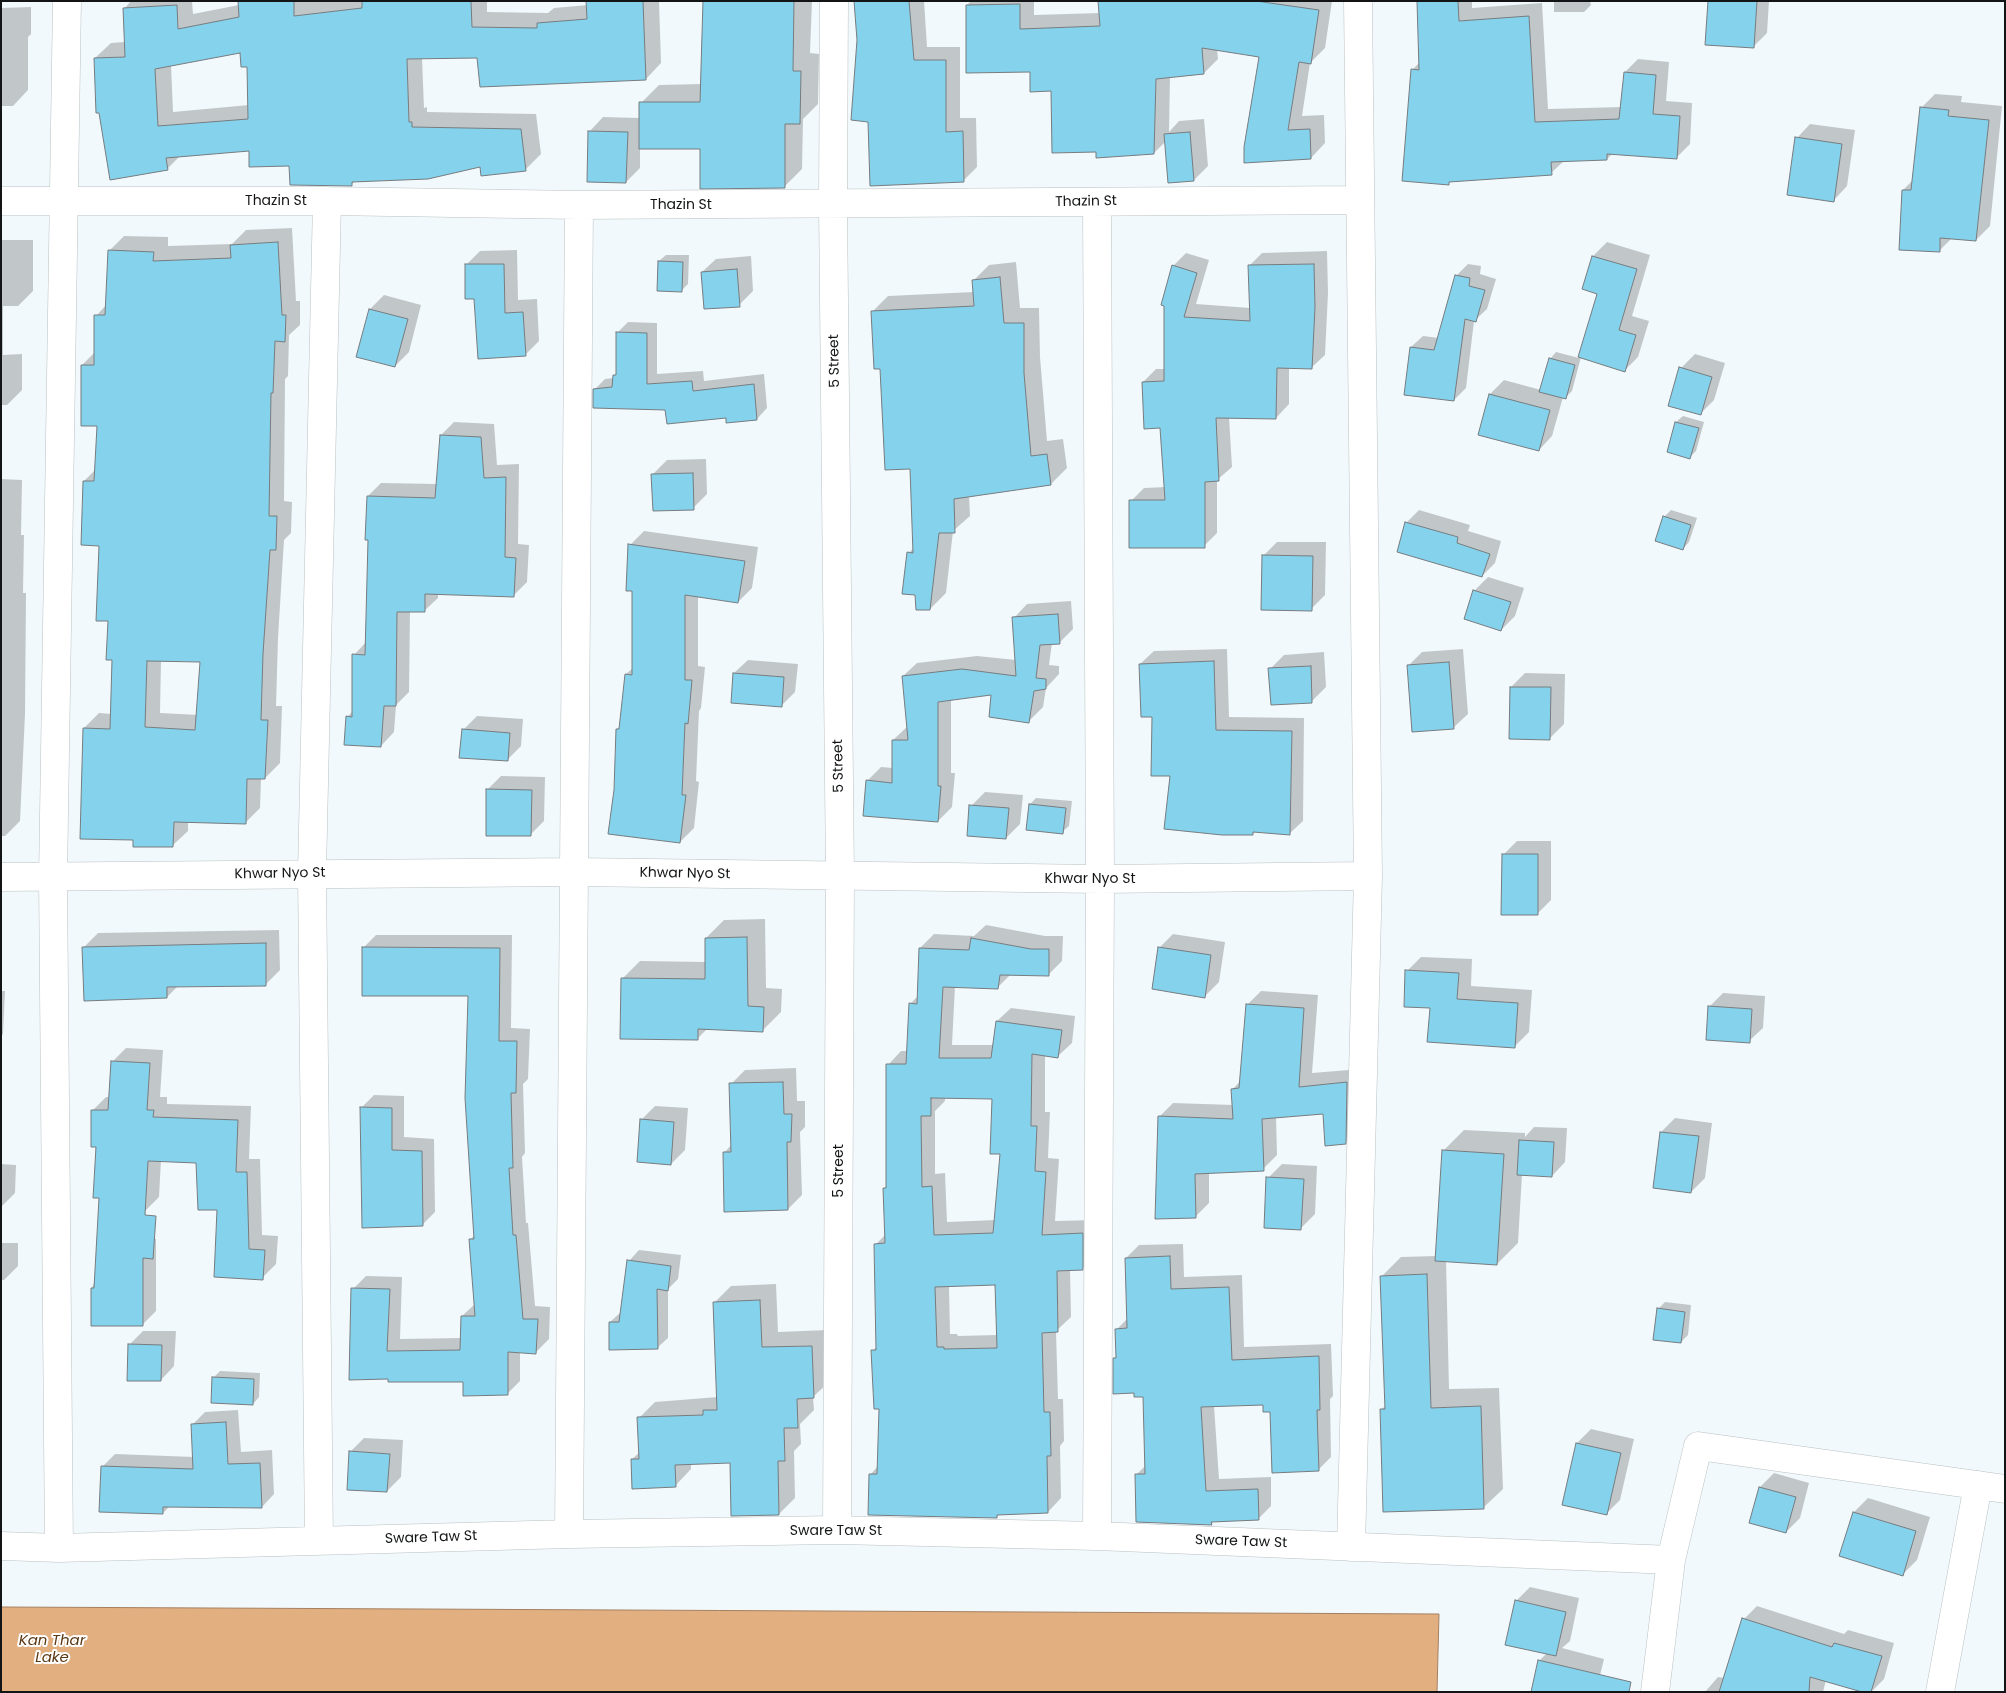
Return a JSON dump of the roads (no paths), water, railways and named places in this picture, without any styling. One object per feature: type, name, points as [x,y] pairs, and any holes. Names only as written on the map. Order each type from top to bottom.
[{"type":"street","points":[[59,1548],[53,878],[67,1]]},
{"type":"street","name":"5 Street","points":[[834,1],[840,877],[837,1530]]},
{"type":"street","points":[[1351,1547],[1368,876],[1358,1]]},
{"type":"street","name":"Thazin St","points":[[1,201],[328,201],[579,205],[834,205],[1360,200]]},
{"type":"street","points":[[319,1541],[312,873],[328,201]]},
{"type":"street","points":[[1097,202],[1100,879],[1097,1536]]},
{"type":"street","points":[[569,1534],[579,205]]},
{"type":"street","name":"Khwar Nyo St","points":[[1,877],[575,872],[1100,879],[1368,876]]},
{"type":"street","points":[[1654,1692],[1671,1560],[1698,1446],[2005,1489]]},
{"type":"street","points":[[1940,1692],[1978,1485]]},
{"type":"street","name":"Sware Taw St","points":[[1,1546],[59,1548],[569,1534],[837,1530],[1097,1536],[1671,1560]]},
{"type":"water","name":"Kan Thar Lake","points":[[1,1607],[1439,1614],[1437,1692],[1,1692]]}]
